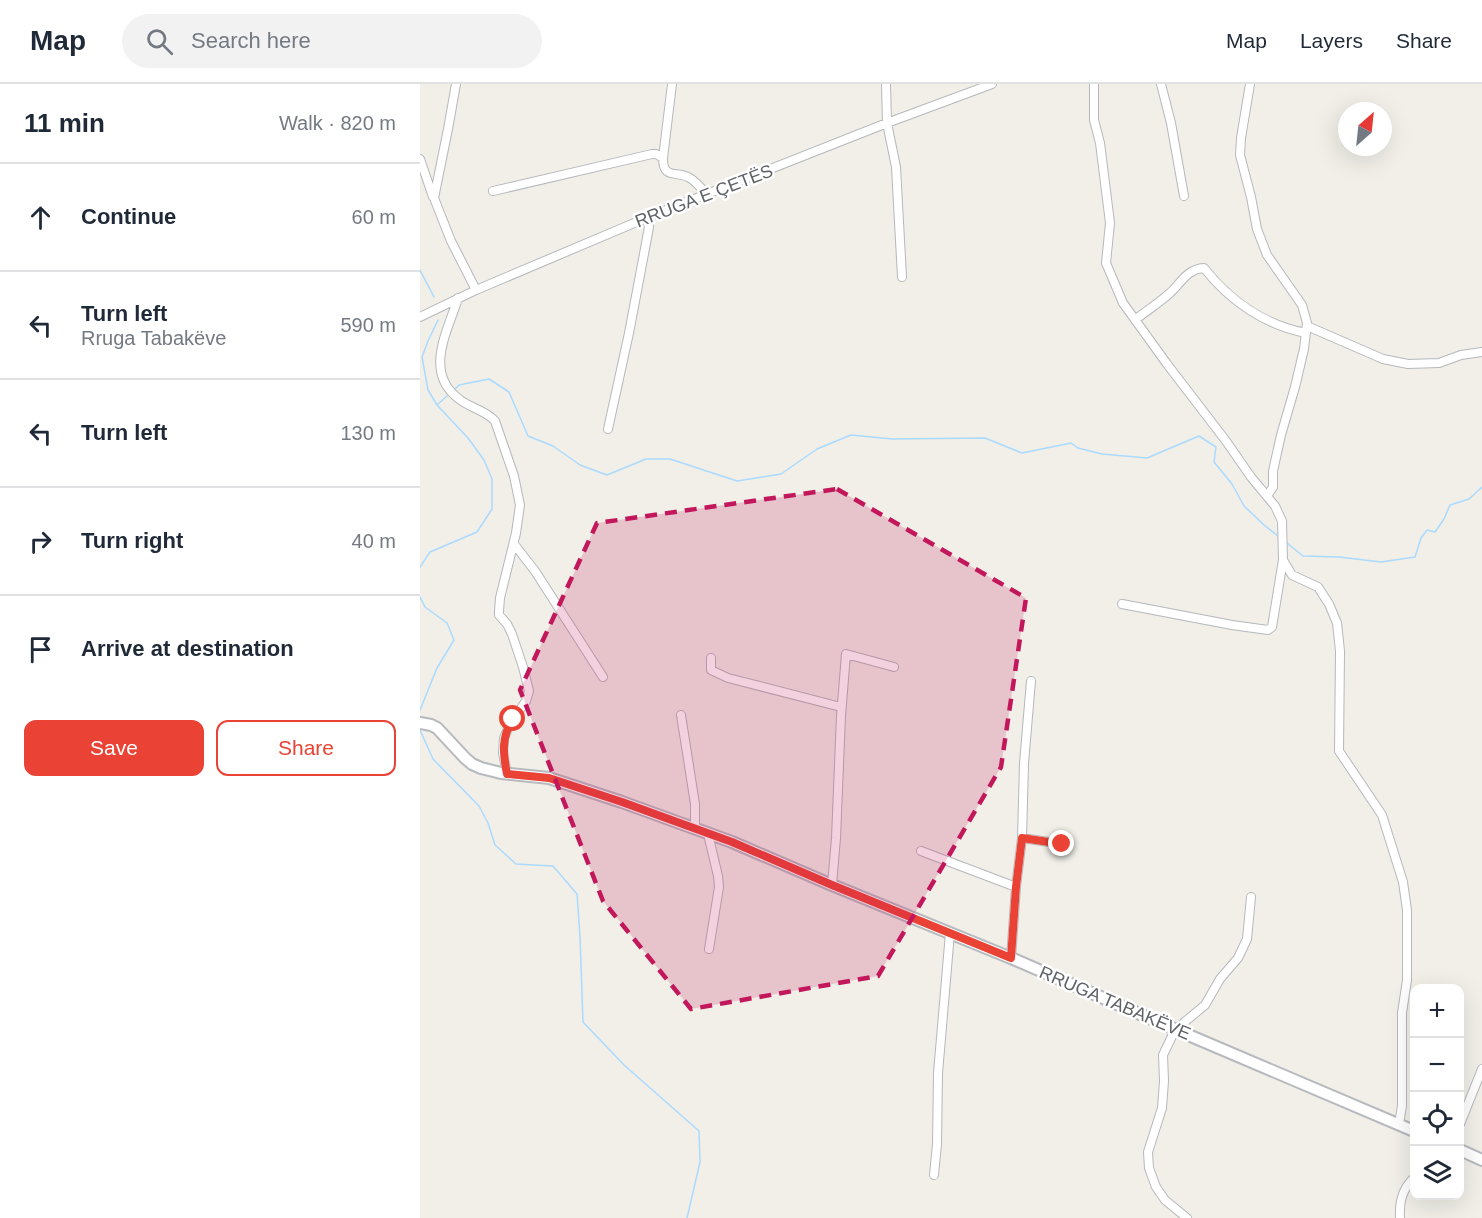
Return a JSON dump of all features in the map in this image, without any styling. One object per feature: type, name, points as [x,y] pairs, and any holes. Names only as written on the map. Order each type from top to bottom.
[{"type":"street","points":[[434,198],[456,84]]},
{"type":"street","points":[[672,84],[663,158],[664,168],[671,174],[690,178],[707,195]]},
{"type":"street","points":[[886,84],[886,123],[896,167],[902,277]]},
{"type":"street","name":"RRUGA E ÇETËS","points":[[420,317],[476,290],[646,218],[886,123],[992,84]]},
{"type":"street","points":[[1094,84],[1094,120],[1100,143],[1110,223],[1106,263],[1123,303],[1251,477],[1275,506],[1282,522],[1283,560],[1272,627],[1268,630],[1122,604]]},
{"type":"street","points":[[1161,84],[1171,123],[1184,196]]},
{"type":"street","points":[[1250,84],[1240,155],[1257,229],[1268,255],[1302,305],[1307,322],[1304,349],[1273,471],[1273,487],[1267,496]]},
{"type":"street","points":[[493,191],[652,154],[663,158]]},
{"type":"street","points":[[420,159],[451,241],[476,290]]},
{"type":"street","points":[[608,429],[647,238],[646,218]]},
{"type":"street","points":[[1135,320],[1170,293],[1187,274],[1204,268],[1216,284],[1255,315],[1291,330],[1306,329],[1383,358],[1408,364],[1439,363],[1461,355],[1482,352]]},
{"type":"street","points":[[458,298],[442,343],[440,360],[442,373],[447,386],[455,396],[489,415],[497,426],[514,476],[520,505],[514,543],[501,591],[499,611],[512,634],[529,691],[526,701],[510,724],[504,738],[503,753],[507,774]]},
{"type":"street","points":[[514,543],[603,677]]},
{"type":"street","points":[[1283,560],[1292,575],[1318,587],[1337,623],[1340,651],[1339,751],[1382,815],[1403,882],[1407,910],[1407,980],[1402,1013],[1402,1106],[1399,1124]]},
{"type":"street","points":[[832,885],[846,654],[894,667]]},
{"type":"street","points":[[711,658],[711,670],[728,678],[841,707]]},
{"type":"street","points":[[1011,958],[1022,838],[1024,763],[1031,681]]},
{"type":"street","points":[[681,715],[695,804],[695,829]]},
{"type":"street","name":"RRUGA TABAKËVE","points":[[422,723],[437,728],[472,764],[489,771],[549,778],[732,842],[1011,958],[1410,1129]]},
{"type":"street","points":[[708,834],[718,876],[709,949]]},
{"type":"street","points":[[1022,838],[1062,844]]},
{"type":"street","points":[[921,852],[1016,887]]},
{"type":"street","points":[[1186,1218],[1165,1200],[1156,1187],[1149,1168],[1148,1152],[1162,1108],[1163,1055],[1176,1030],[1205,1005],[1220,979],[1238,958],[1247,939],[1251,897]]},
{"type":"street","points":[[934,1175],[938,1073],[950,933]]},
{"type":"street","points":[[1464,1114],[1482,1069]]},
{"type":"street","points":[[1464,1152],[1482,1160]]},
{"type":"street","points":[[1400,1218],[1401,1194],[1410,1182]]},
{"type":"highlighted area","points":[[837,489],[1026,598],[1001,767],[878,976],[691,1009],[603,901],[520,690],[597,523]]},
{"type":"waterway","points":[[420,270],[434,297]]},
{"type":"waterway","points":[[420,567],[430,552],[477,532],[492,509],[492,479],[484,460],[468,438],[437,405],[428,390],[422,357],[438,320]]},
{"type":"waterway","points":[[455,389],[459,385],[489,379],[509,392],[528,436],[553,446],[580,465],[607,475],[646,459],[670,459],[737,481],[781,474],[817,449],[851,435],[892,439],[985,438],[1022,453],[1071,443],[1078,448],[1102,454],[1147,458],[1199,436],[1216,447],[1214,462],[1232,484],[1244,506],[1278,536]]},
{"type":"waterway","points":[[437,405],[447,396]]},
{"type":"waterway","points":[[1287,543],[1303,556],[1381,562],[1415,557],[1421,538],[1427,530],[1435,532],[1450,505],[1469,499],[1482,487]]},
{"type":"waterway","points":[[420,597],[425,607],[447,623],[454,640],[437,668],[420,710]]},
{"type":"waterway","points":[[420,730],[433,759],[479,806],[488,823],[495,845],[516,864],[553,866],[577,894],[583,1022],[624,1065],[699,1131],[700,1162],[687,1218]]},
{"type":"route","points":[[513,719],[503,744],[507,774],[549,778],[732,842],[1011,958],[1022,838],[1062,844]]}]
